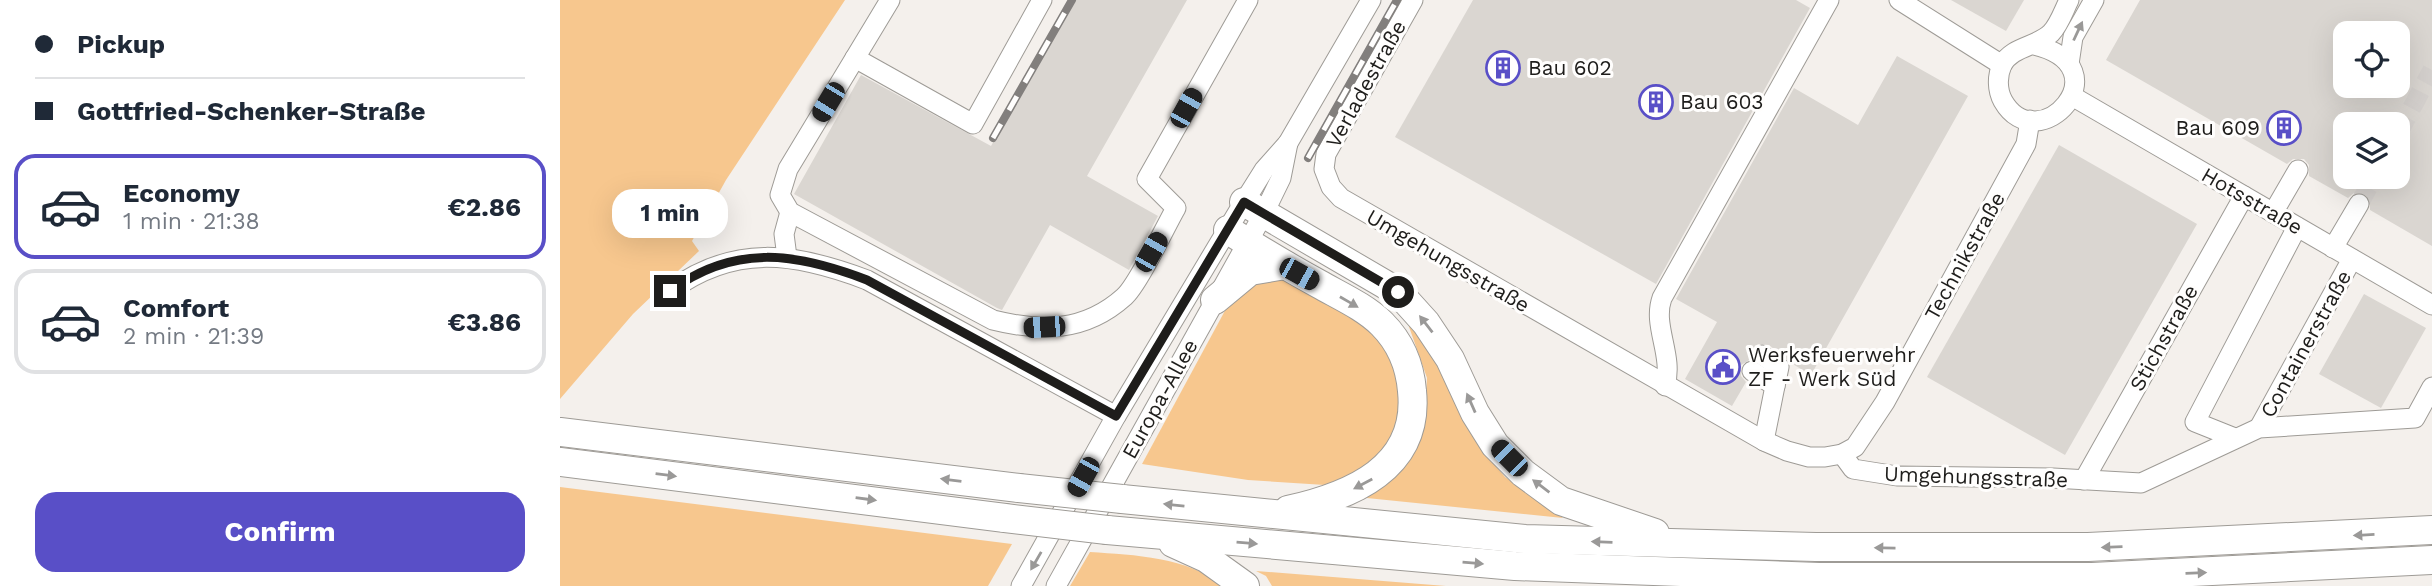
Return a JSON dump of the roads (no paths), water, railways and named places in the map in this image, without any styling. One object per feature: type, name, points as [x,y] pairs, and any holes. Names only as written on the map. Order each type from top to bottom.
[{"type":"highway","points":[[1254,207],[1398,292],[1426,323],[1444,349],[1475,413],[1495,445],[1523,472],[1560,501],[1695,545]]},
{"type":"highway","points":[[1237,236],[1359,307],[1382,324],[1404,355],[1411,374],[1413,418],[1395,458],[1375,477],[1314,504],[1264,514]]},
{"type":"highway","points":[[1215,300],[1250,271],[1285,265]]},
{"type":"highway","points":[[560,432],[1019,488],[1525,539],[1695,545],[2088,547],[2432,530]]},
{"type":"highway","points":[[560,462],[1107,530],[1515,566],[1819,577],[2078,577],[2432,560]]},
{"type":"highway","points":[[1154,535],[1206,558],[1245,586]]},
{"type":"highway","points":[[1512,586],[1608,570]]},
{"type":"street","points":[[890,0],[788,169],[780,195],[790,212],[993,320],[1024,328],[1082,325],[1126,296],[1176,208],[1147,179],[1248,0]]},
{"type":"street","points":[[855,58],[973,124],[1042,0]]},
{"type":"street","name":"Europa-Allee","points":[[1021,586],[1116,416],[1254,207],[1282,178],[1288,143],[1371,0]]},
{"type":"street","name":"Verladestraße","points":[[1324,169],[1326,154],[1413,0]]},
{"type":"street","points":[[1665,386],[1670,370],[1658,310],[1662,298],[1829,0]]},
{"type":"street","points":[[1899,0],[2003,65]]},
{"type":"street","points":[[2069,0],[2052,32],[2034,45],[2021,48],[2003,65],[1998,82],[2000,95],[2017,116],[2030,120],[2052,118],[2065,108],[2072,96],[2074,83],[2069,64],[2073,37],[2094,0]]},
{"type":"street","points":[[2034,45],[2061,54],[2069,64]]},
{"type":"street","name":"Hotsstraße","points":[[2072,96],[2432,305]]},
{"type":"street","name":"Technikstraße","points":[[1842,454],[1855,447],[1885,402],[2026,144],[2030,120]]},
{"type":"street","name":"Umgehungsstraße","points":[[1324,169],[1331,187],[1341,198],[1665,386],[1763,440],[1809,457],[1842,454],[1853,469],[1873,474],[2141,483],[2259,428],[2415,418],[2432,387]]},
{"type":"street","points":[[2273,213],[2298,170]]},
{"type":"street","name":"Stichstraße","points":[[2084,480],[2244,196]]},
{"type":"street","points":[[2333,248],[2359,204]]},
{"type":"street","points":[[787,257],[785,234],[790,212]]},
{"type":"street","points":[[2235,438],[2195,422],[2297,227]]},
{"type":"street","name":"Europa-Allee","points":[[1056,586],[1215,300],[1237,236]]},
{"type":"street","points":[[670,291],[689,276],[741,259],[787,257],[827,264],[867,280],[1116,416]]},
{"type":"street","name":"Containerstraße","points":[[2259,428],[2352,259]]},
{"type":"street","points":[[1757,363],[1776,381],[1763,440]]},
{"type":"tunnel","points":[[2410,112],[2432,70]]},
{"type":"tunnel","points":[[2359,204],[2367,189]]},
{"type":"railway","points":[[993,138],[1072,0]]},
{"type":"railway","points":[[1308,158],[1397,0]]},
{"type":"place","name":"Bau 602","points":[[1503,68]]},
{"type":"place","name":"Bau 603","points":[[1656,102]]},
{"type":"place","name":"Bau 609","points":[[2284,128]]},
{"type":"place","name":"Werksfeuerwehr ZF - Werk Süd","points":[[1723,367]]}]
